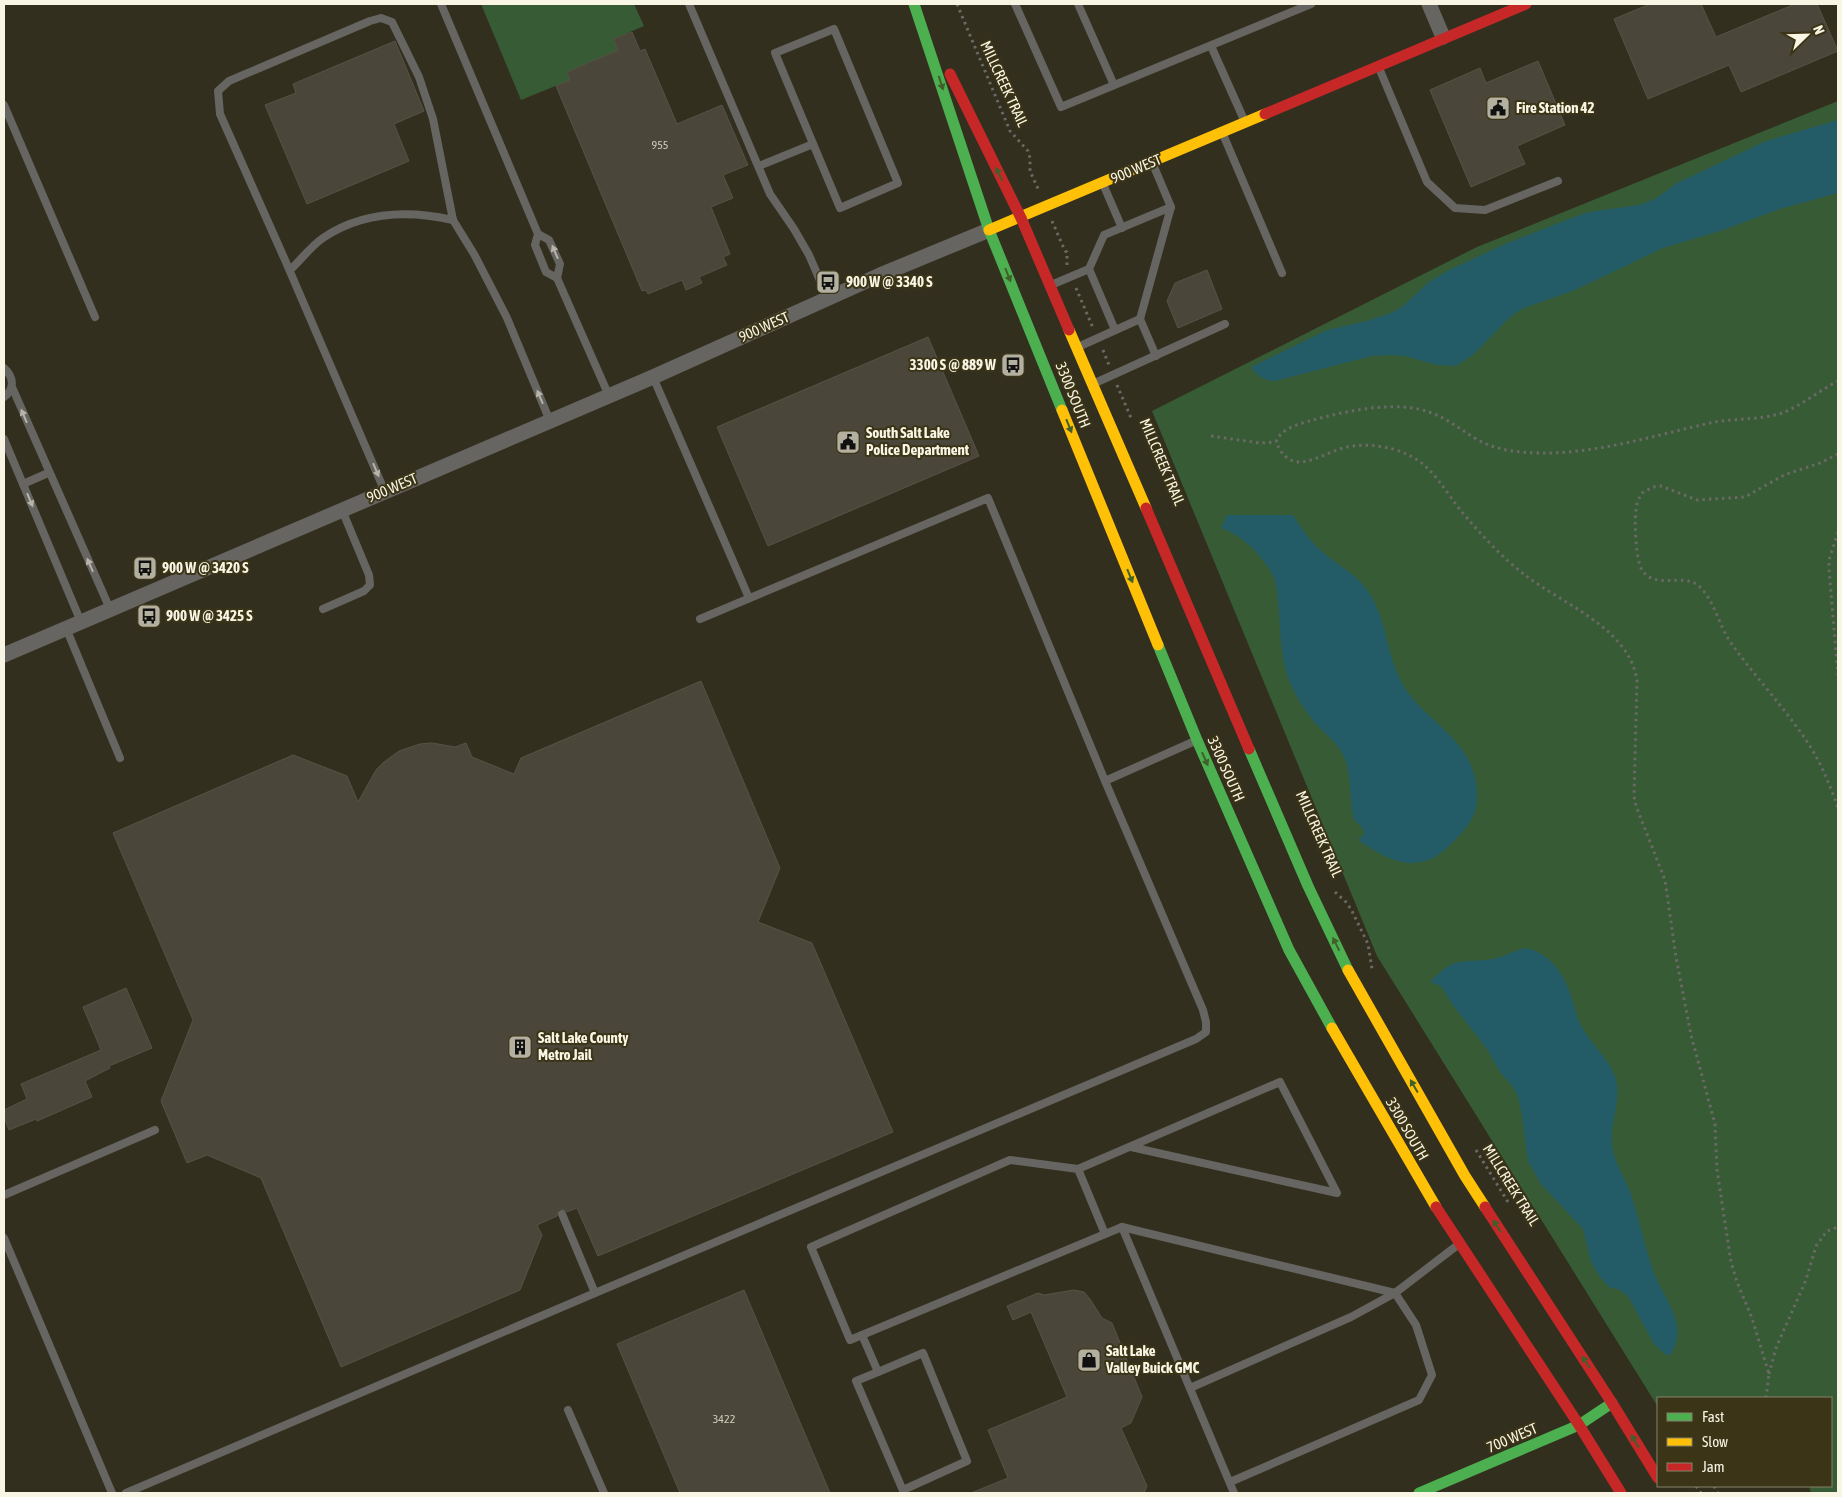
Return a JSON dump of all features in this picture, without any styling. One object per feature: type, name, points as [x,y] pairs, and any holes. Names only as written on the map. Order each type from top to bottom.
[{"type":"main road","name":"3300 SOUTH","points":[[915,4],[1021,218],[1091,385],[1308,886],[1350,973],[1465,1176],[1612,1403],[1657,1476]]},
{"type":"main road","name":"3300 SOUTH","points":[[915,4],[990,230],[1197,740],[1289,950],[1315,999],[1430,1197],[1579,1425],[1621,1493]]},
{"type":"main road","name":"900 WEST","points":[[990,230],[1379,66],[1443,37],[1526,4]]},
{"type":"main road","name":"700 WEST","points":[[1420,1493],[1579,1425],[1612,1403]]},
{"type":"street","points":[[1429,4],[1443,37]]},
{"type":"street","name":"900 WEST","points":[[4,655],[609,396],[990,230]]},
{"type":"lane","points":[[440,4],[538,234],[549,240],[560,264],[557,278],[609,396]]},
{"type":"lane","points":[[689,4],[770,194],[794,229],[828,299]]},
{"type":"lane","points":[[1014,4],[1061,107],[1311,4]]},
{"type":"lane","points":[[1078,4],[1114,86]]},
{"type":"lane","points":[[385,492],[290,270],[220,114],[218,91],[229,81],[381,18],[392,22],[418,77],[433,119],[453,220],[474,254],[507,318],[550,421]]},
{"type":"lane","points":[[834,29],[898,183],[840,208],[813,144],[775,54],[834,29]]},
{"type":"lane","points":[[1211,46],[1245,122]]},
{"type":"lane","points":[[1379,66],[1427,182],[1455,208],[1485,210],[1558,181]]},
{"type":"lane","points":[[4,104],[95,317]]},
{"type":"lane","points":[[1222,132],[1282,273]]},
{"type":"lane","points":[[758,166],[813,144]]},
{"type":"lane","points":[[1152,162],[1171,207],[1140,319],[1156,356]]},
{"type":"lane","points":[[1103,183],[1122,228]]},
{"type":"lane","points":[[1050,286],[1089,269],[1104,235],[1171,207]]},
{"type":"lane","points":[[290,270],[322,239],[347,224],[369,217],[390,214],[432,215],[453,220]]},
{"type":"lane","points":[[538,234],[535,245],[546,272],[557,278]]},
{"type":"lane","points":[[1089,269],[1114,330]]},
{"type":"lane","points":[[1076,348],[1140,319]]},
{"type":"lane","points":[[1091,385],[1225,324]]},
{"type":"lane","points":[[4,368],[11,376],[12,387],[48,473],[110,609]]},
{"type":"lane","points":[[653,377],[750,598]]},
{"type":"lane","points":[[4,398],[12,387]]},
{"type":"lane","points":[[4,440],[81,622]]},
{"type":"lane","points":[[23,484],[48,473]]},
{"type":"lane","points":[[126,1493],[1196,1039],[1206,1032],[1203,1010],[1105,781],[988,498],[700,619]]},
{"type":"lane","points":[[323,609],[364,591],[370,585],[369,575],[342,510]]},
{"type":"lane","points":[[66,628],[120,758]]},
{"type":"lane","points":[[1105,781],[1197,740]]},
{"type":"lane","points":[[1131,1146],[1337,1193],[1280,1082],[1131,1146],[1078,1170],[1010,1160],[811,1248],[850,1340],[1122,1227],[1395,1292],[1416,1325],[1432,1375],[1419,1400],[1230,1482]]},
{"type":"lane","points":[[4,1195],[155,1130]]},
{"type":"lane","points":[[1078,1170],[1105,1234]]},
{"type":"lane","points":[[562,1214],[595,1293]]},
{"type":"lane","points":[[1122,1227],[1233,1493]]},
{"type":"lane","points":[[4,1238],[112,1493]]},
{"type":"lane","points":[[1190,1388],[1351,1317],[1395,1292],[1459,1244]]},
{"type":"lane","points":[[862,1335],[878,1372]]},
{"type":"lane","points":[[922,1353],[967,1461],[904,1491],[856,1381],[878,1372],[922,1353]]},
{"type":"lane","points":[[568,1410],[604,1493]]},
{"type":"path","name":"MILLCREEK TRAIL","points":[[957,4],[1010,131],[1028,151],[1030,171]]},
{"type":"path","name":"MILLCREEK TRAIL","points":[[1066,252],[1066,261],[1071,277],[1132,421]]},
{"type":"path","points":[[1769,1374],[1752,1318],[1731,1262],[1728,1230],[1717,1170],[1715,1124],[1685,1007],[1665,880],[1639,814],[1634,796],[1637,681],[1636,668],[1631,658],[1616,639],[1591,619],[1523,574],[1475,528],[1434,474],[1419,460],[1394,449],[1364,445],[1348,447],[1303,463],[1294,462],[1285,456],[1276,442],[1279,435],[1307,422],[1345,413],[1391,407],[1427,411],[1447,419],[1480,441],[1496,447],[1525,452],[1571,452],[1637,440],[1715,422],[1772,415],[1793,407],[1838,381]]},
{"type":"path","points":[[1211,436],[1260,443],[1276,442]]},
{"type":"path","points":[[1838,454],[1820,463],[1784,475],[1745,496],[1697,500],[1669,488],[1654,487],[1642,493],[1636,511],[1638,564],[1643,572],[1649,578],[1655,580],[1692,581],[1706,594],[1732,644],[1808,742],[1826,777],[1838,808]]},
{"type":"path","points":[[1838,532],[1829,560],[1838,676]]},
{"type":"path","name":"MILLCREEK TRAIL","points":[[1333,890],[1346,902],[1364,935],[1368,944],[1374,975]]},
{"type":"path","name":"MILLCREEK TRAIL","points":[[1474,1148],[1511,1206]]},
{"type":"path","points":[[1766,1397],[1769,1374],[1776,1348],[1806,1280],[1816,1246],[1827,1231],[1838,1227]]},
{"type":"green space","points":[[481,4],[634,4],[644,26],[613,39],[618,50],[567,72],[570,80],[521,100]]},
{"type":"green space","points":[[1838,101],[1838,1493],[1811,1493],[1809,1487],[1832,1487],[1832,1397],[1657,1397],[1657,1405],[1377,956],[1152,411],[1477,247]]},
{"type":"water","points":[[1838,120],[1838,193],[1780,209],[1720,231],[1663,248],[1575,290],[1524,308],[1506,321],[1473,355],[1456,366],[1437,365],[1405,356],[1372,356],[1275,381],[1261,377],[1251,367],[1327,330],[1367,321],[1391,313],[1402,307],[1429,282],[1449,270],[1505,244],[1589,212],[1639,205],[1655,199],[1677,183],[1766,141]]},
{"type":"water","points":[[1227,515],[1293,515],[1315,545],[1356,577],[1371,596],[1381,618],[1394,664],[1405,688],[1415,701],[1459,745],[1474,773],[1477,796],[1473,816],[1468,825],[1445,850],[1436,856],[1421,862],[1402,862],[1374,851],[1358,840],[1364,833],[1364,830],[1353,816],[1347,766],[1343,754],[1302,706],[1291,685],[1282,647],[1275,580],[1266,564],[1253,549],[1237,536],[1221,528]]},
{"type":"water","points":[[1526,948],[1544,956],[1557,968],[1570,993],[1580,1024],[1614,1074],[1617,1083],[1617,1101],[1612,1128],[1613,1151],[1630,1191],[1655,1275],[1676,1320],[1676,1343],[1670,1355],[1666,1355],[1654,1344],[1629,1298],[1620,1290],[1609,1287],[1600,1277],[1591,1262],[1583,1229],[1541,1184],[1528,1161],[1522,1115],[1518,1097],[1513,1087],[1500,1072],[1487,1049],[1452,1004],[1441,986],[1430,982],[1446,967],[1453,964],[1493,959]]},
{"type":"building","points":[[1650,4],[1701,4],[1716,37],[1795,4],[1817,4],[1838,51],[1741,92],[1729,65],[1648,99],[1614,19]]},
{"type":"building","points":[[632,32],[640,51],[645,49],[677,124],[722,105],[748,165],[723,175],[733,198],[711,207],[730,254],[723,257],[727,265],[699,277],[702,283],[686,290],[682,280],[648,294],[646,290],[642,291],[556,86],[570,80],[567,72],[618,50],[613,39]]},
{"type":"building","points":[[395,41],[424,111],[394,124],[409,161],[307,204],[265,105],[296,93],[293,84]]},
{"type":"building","name":"Fire Station 42","points":[[1538,61],[1565,125],[1517,146],[1525,164],[1471,187],[1430,90],[1480,68],[1486,83]]},
{"type":"building","points":[[1207,270],[1222,309],[1178,328],[1167,301],[1175,283]]},
{"type":"building","name":"South Salt Lake Police Department","points":[[928,337],[979,456],[768,546],[717,427]]},
{"type":"building","name":"Salt Lake County Metro Jail","points":[[701,681],[780,868],[758,922],[812,943],[893,1132],[598,1256],[577,1208],[567,1212],[559,1209],[557,1216],[537,1225],[542,1235],[520,1290],[341,1367],[261,1178],[207,1155],[187,1163],[161,1101],[193,1020],[113,833],[293,755],[347,776],[358,802],[376,770],[384,762],[399,751],[420,744],[432,743],[455,747],[466,743],[472,757],[514,774],[521,758]]},
{"type":"building","points":[[126,988],[152,1048],[109,1066],[110,1068],[85,1081],[92,1097],[37,1121],[36,1119],[9,1130],[4,1117],[4,1110],[27,1099],[21,1084],[101,1050],[83,1007]]},
{"type":"building","points":[[744,1290],[830,1493],[680,1493],[617,1344]]},
{"type":"building","name":"Salt Lake Valley Buick GMC","points":[[1074,1290],[1084,1292],[1102,1318],[1112,1323],[1142,1397],[1131,1423],[1121,1428],[1147,1486],[1144,1493],[971,1493],[1008,1478],[988,1430],[1067,1397],[1031,1312],[1013,1320],[1007,1306],[1038,1293],[1044,1295]]},
{"type":"traffic: fast","points":[[914,4],[989,230],[1062,410]]},
{"type":"traffic: fast","points":[[1158,645],[1197,740],[1289,950],[1332,1028]]},
{"type":"traffic: fast","points":[[1249,749],[1308,886],[1348,970]]},
{"type":"traffic: fast","points":[[1419,1493],[1579,1425],[1612,1403]]},
{"type":"traffic: slow","points":[[989,230],[1265,114]]},
{"type":"traffic: slow","points":[[1069,330],[1146,508]]},
{"type":"traffic: slow","points":[[1062,410],[1158,645]]},
{"type":"traffic: slow","points":[[1348,970],[1465,1176],[1485,1207]]},
{"type":"traffic: slow","points":[[1332,1028],[1436,1207]]},
{"type":"traffic: jam","points":[[1265,114],[1526,4]]},
{"type":"traffic: jam","points":[[950,74],[1021,218],[1069,330]]},
{"type":"traffic: jam","points":[[1146,508],[1249,749]]},
{"type":"traffic: jam","points":[[1436,1207],[1579,1425],[1621,1493]]},
{"type":"traffic: jam","points":[[1485,1207],[1612,1403],[1657,1476]]},
{"type":"place","name":"Fire Station 42","points":[[1498,108]]},
{"type":"place","name":"900 W @ 3340 S","points":[[828,282]]},
{"type":"place","name":"3300 S @ 889 W","points":[[1013,365]]},
{"type":"place","name":"South Salt Lake Police Department","points":[[848,442]]},
{"type":"place","name":"900 W @ 3420 S","points":[[145,568]]},
{"type":"place","name":"900 W @ 3425 S","points":[[149,616]]},
{"type":"place","name":"Salt Lake County Metro Jail","points":[[520,1047]]},
{"type":"place","name":"Salt Lake Valley Buick GMC","points":[[1089,1360]]}]
